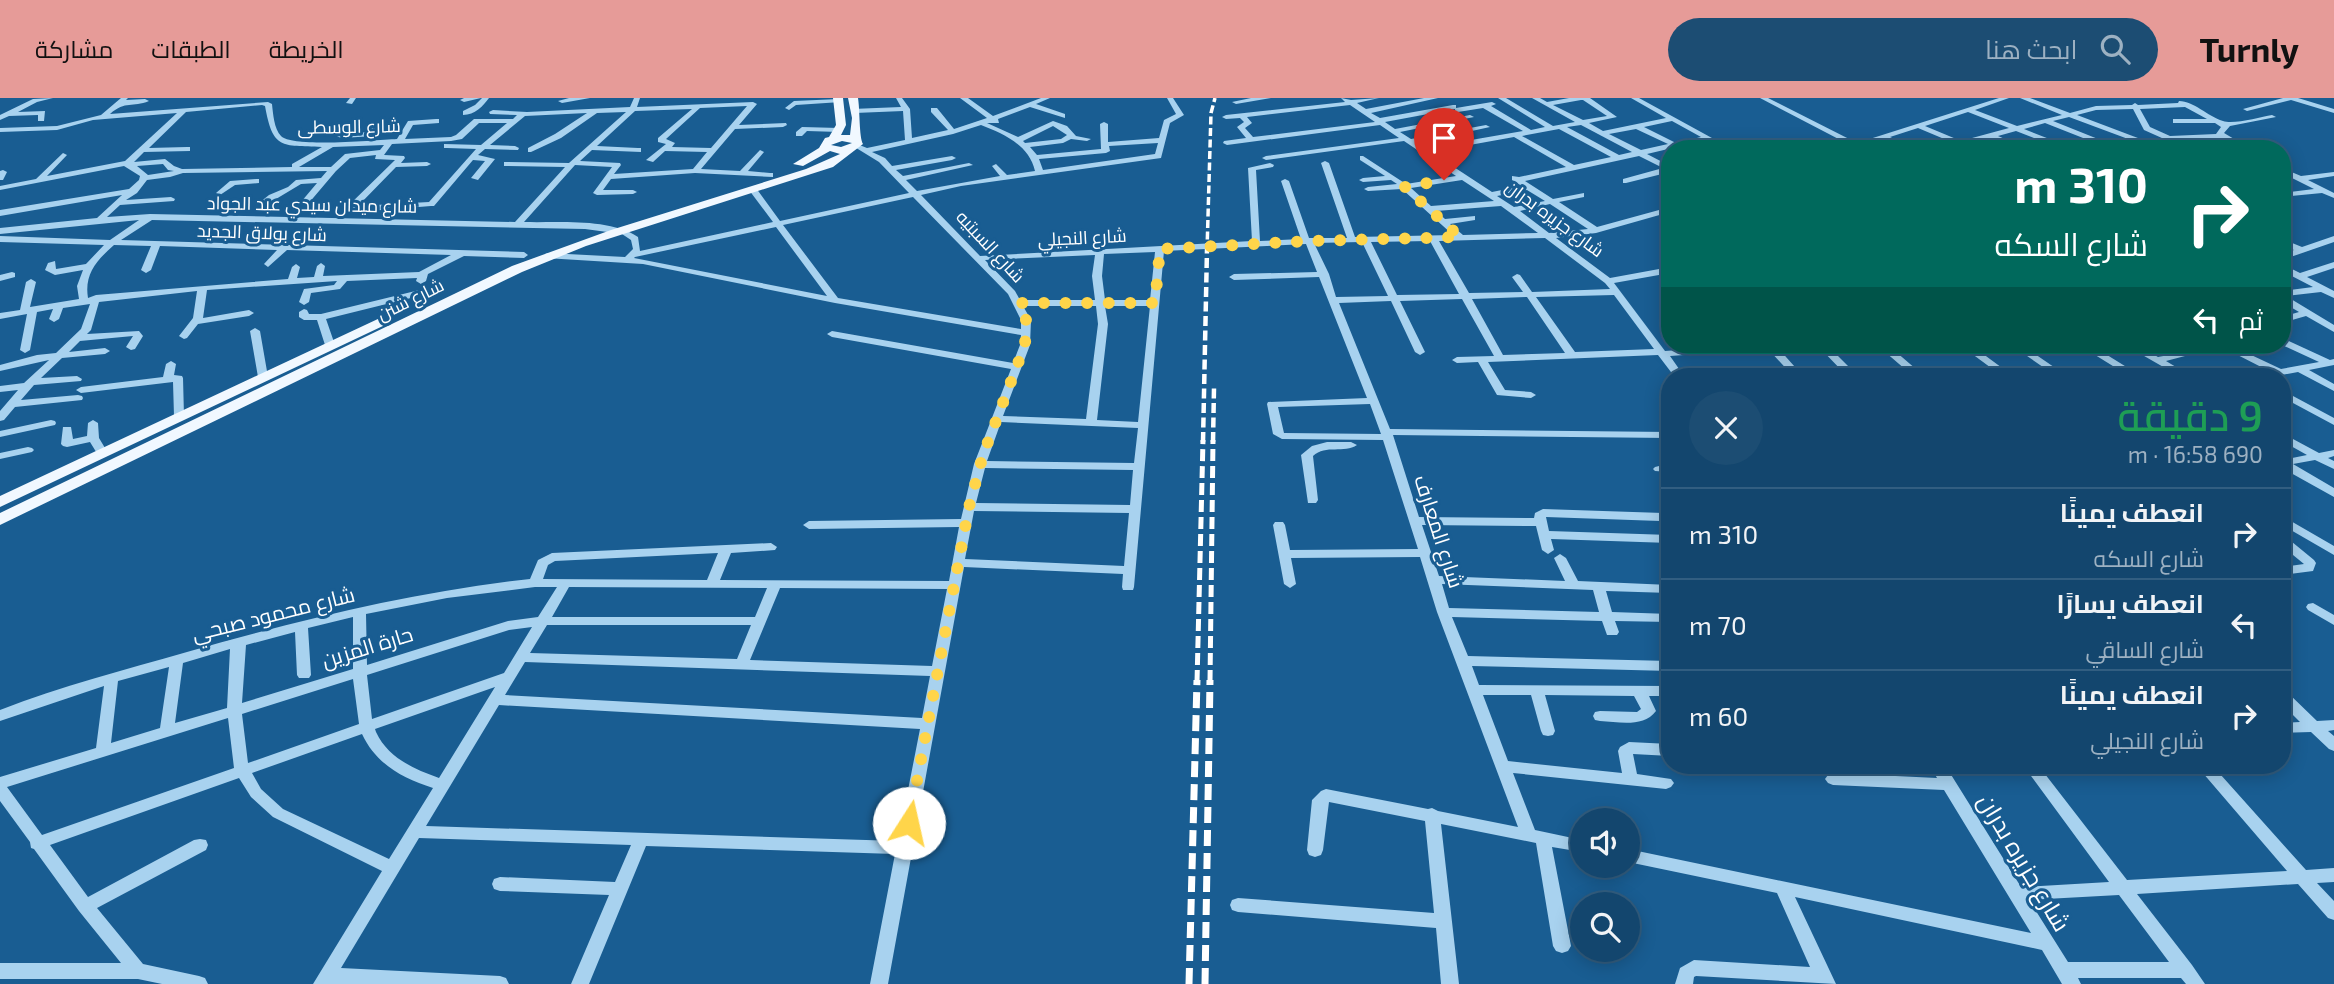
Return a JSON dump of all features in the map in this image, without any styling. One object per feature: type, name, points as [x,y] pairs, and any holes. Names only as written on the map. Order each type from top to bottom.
[{"type":"main road","points":[[838,100],[833,139],[858,146],[853,98]]},
{"type":"main road","name":"شارع شنن","points":[[0,502],[444,289],[524,255],[807,161],[833,139]]},
{"type":"main road","name":"شارع شنن","points":[[0,520],[548,256],[838,160],[858,146]]},
{"type":"main road","points":[[358,332],[373,338]]},
{"type":"main road","points":[[44,481],[61,491]]},
{"type":"street","points":[[3,116],[36,100],[50,98]]},
{"type":"street","points":[[464,100],[478,98]]},
{"type":"street","points":[[466,113],[478,107],[486,98]]},
{"type":"street","points":[[562,101],[587,98]]},
{"type":"street","points":[[518,224],[572,164],[633,109],[637,98]]},
{"type":"street","points":[[653,108],[657,98]]},
{"type":"street","points":[[898,98],[906,109],[909,142]]},
{"type":"street","points":[[963,98],[992,119],[1029,135]]},
{"type":"street","points":[[858,146],[909,142],[953,132],[1047,98]]},
{"type":"street","points":[[630,257],[961,184],[1111,164],[1160,154],[1167,122],[1180,115],[1170,98]]},
{"type":"street","points":[[1238,102],[1268,98]]},
{"type":"street","points":[[1226,117],[1376,98]]},
{"type":"street","points":[[1364,112],[1437,98],[1503,138]]},
{"type":"street","points":[[1535,98],[1661,164]]},
{"type":"street","points":[[1424,152],[1613,117],[1583,98],[1546,104]]},
{"type":"street","points":[[1634,98],[1711,140]]},
{"type":"street","points":[[1763,98],[1847,140]]},
{"type":"street","points":[[1876,140],[2006,98]]},
{"type":"street","points":[[2022,98],[2137,140]]},
{"type":"street","points":[[2098,98],[2118,106]]},
{"type":"street","points":[[2172,98],[2189,106],[2236,140]]},
{"type":"street","points":[[2247,108],[2294,98],[2334,111]]},
{"type":"street","name":"شارع الوسطى","points":[[0,130],[65,127],[87,119],[183,111],[264,100],[268,104],[272,129],[281,141],[319,145],[454,138],[477,121],[513,121]]},
{"type":"street","points":[[789,108],[794,103],[838,100]]},
{"type":"street","points":[[1227,143],[1379,122],[1503,100],[1617,157]]},
{"type":"street","points":[[104,117],[123,101],[145,101]]},
{"type":"street","name":"شارع جزيره بدران","points":[[1349,101],[1513,210],[1608,281],[1661,352]]},
{"type":"street","points":[[493,112],[522,114],[749,102]]},
{"type":"street","points":[[695,172],[734,127],[749,102]]},
{"type":"street","points":[[1030,102],[1062,116]]},
{"type":"street","points":[[1238,102],[1268,120]]},
{"type":"street","points":[[1484,105],[1531,133]]},
{"type":"street","points":[[2135,105],[2147,128],[2172,140]]},
{"type":"street","points":[[666,149],[671,143],[661,140],[699,106]]},
{"type":"street","points":[[1971,140],[2069,115],[2118,106],[2189,106]]},
{"type":"street","points":[[531,150],[569,130],[597,109]]},
{"type":"street","points":[[855,111],[906,109]]},
{"type":"street","points":[[1969,110],[2048,140]]},
{"type":"street","points":[[128,164],[183,111]]},
{"type":"street","points":[[928,118],[937,113],[953,132]]},
{"type":"street","points":[[3,116],[43,114],[41,119]]},
{"type":"street","points":[[350,209],[431,204],[471,156],[522,114]]},
{"type":"street","points":[[1242,115],[1248,123],[1241,127],[1251,140]]},
{"type":"street","points":[[1394,131],[1469,117]]},
{"type":"street","points":[[2167,137],[2272,117]]},
{"type":"street","points":[[2178,118],[2222,128]]},
{"type":"street","points":[[1604,133],[1672,119]]},
{"type":"street","points":[[2044,121],[2095,140]]},
{"type":"street","points":[[982,123],[1021,143],[1035,157],[1040,174]]},
{"type":"street","points":[[1021,143],[1029,135],[1055,124],[1069,134],[1085,137]]},
{"type":"street","points":[[1104,124],[1105,148],[1111,164]]},
{"type":"street","points":[[338,220],[396,165],[401,157],[379,157],[382,152],[406,131],[435,125]]},
{"type":"street","points":[[734,127],[783,125]]},
{"type":"street","points":[[1637,126],[1665,140]]},
{"type":"street","points":[[1918,126],[1953,140]]},
{"type":"street","points":[[1256,244],[1252,168],[1268,161],[1486,127]]},
{"type":"street","points":[[2195,129],[2222,128]]},
{"type":"street","points":[[319,145],[328,137],[372,134],[374,129]]},
{"type":"street","points":[[799,134],[805,129],[833,139]]},
{"type":"street","points":[[337,136],[337,132],[349,130]]},
{"type":"street","points":[[1021,143],[1063,141],[1069,134]]},
{"type":"street","points":[[1516,135],[1572,167]]},
{"type":"street","points":[[1990,135],[2002,140]]},
{"type":"street","points":[[1883,137],[1890,140]]},
{"type":"street","points":[[1701,140],[1707,138]]},
{"type":"street","points":[[1035,157],[1163,140]]},
{"type":"street","points":[[686,149],[692,142]]},
{"type":"street","points":[[293,168],[331,145]]},
{"type":"street","points":[[447,146],[515,148]]},
{"type":"street","name":"شارع السبتيه","points":[[858,146],[891,168],[981,258],[1019,303],[1026,320],[1027,333]]},
{"type":"street","points":[[591,148],[638,150]]},
{"type":"street","points":[[141,150],[187,149]]},
{"type":"street","points":[[650,160],[660,149],[714,150]]},
{"type":"street","points":[[1596,230],[1515,178],[1661,149]]},
{"type":"street","points":[[305,202],[333,169],[349,156],[382,152]]},
{"type":"street","points":[[743,172],[760,152]]},
{"type":"street","points":[[40,179],[62,156]]},
{"type":"street","points":[[471,156],[491,159],[475,178]]},
{"type":"street","points":[[891,168],[952,158]]},
{"type":"street","points":[[1363,158],[1404,186],[1460,237]]},
{"type":"street","points":[[1067,159],[1068,170]]},
{"type":"street","points":[[0,188],[128,164],[165,161],[171,168],[182,171],[304,167],[302,170],[333,169]]},
{"type":"street","points":[[1325,163],[1352,240]]},
{"type":"street","points":[[128,164],[145,178]]},
{"type":"street","points":[[396,165],[427,164]]},
{"type":"street","points":[[507,164],[617,165],[597,193],[633,192]]},
{"type":"street","points":[[902,179],[969,165]]},
{"type":"street","points":[[996,166],[1006,179]]},
{"type":"street","points":[[220,193],[233,183],[254,183],[270,169]]},
{"type":"street","points":[[99,220],[134,191],[145,178],[182,171]]},
{"type":"street","points":[[1626,181],[1661,171]]},
{"type":"street","points":[[609,177],[695,172],[770,175]]},
{"type":"street","points":[[2299,179],[2334,174]]},
{"type":"street","points":[[2291,175],[2334,196]]},
{"type":"street","points":[[1368,189],[1463,177]]},
{"type":"street","points":[[1363,180],[1393,178]]},
{"type":"street","points":[[263,203],[272,195],[292,190],[299,182],[324,180]]},
{"type":"street","name":"شارع المعارف","points":[[1285,181],[1335,300],[1388,438],[1444,612],[1503,766],[1536,836],[1562,946]]},
{"type":"street","points":[[1491,195],[1528,187]]},
{"type":"street","points":[[753,190],[835,300]]},
{"type":"street","points":[[0,213],[134,191]]},
{"type":"street","points":[[2291,194],[2322,191]]},
{"type":"street","points":[[1513,210],[1581,195]]},
{"type":"street","points":[[120,203],[171,199]]},
{"type":"street","points":[[1429,209],[1502,203]]},
{"type":"street","name":"شارع النجيلي","points":[[981,258],[1308,241],[1548,235],[1596,230],[1661,212]]},
{"type":"street","points":[[0,418],[29,384],[79,338],[89,323],[90,299],[82,284],[89,266],[112,244],[150,217]]},
{"type":"street","name":"شارع ميدان سيدي عبد الجواد","points":[[0,231],[150,217],[518,224],[606,228],[624,232]]},
{"type":"street","points":[[1443,222],[1472,218]]},
{"type":"street","points":[[624,232],[638,244],[630,257]]},
{"type":"street","points":[[1433,238],[1500,358]]},
{"type":"street","name":"شارع بولاق الجديد","points":[[0,239],[524,255]]},
{"type":"street","points":[[1366,239],[1420,352]]},
{"type":"street","points":[[2291,254],[2334,239]]},
{"type":"street","points":[[146,270],[156,245]]},
{"type":"street","points":[[2291,246],[2301,250]]},
{"type":"street","points":[[268,264],[284,248]]},
{"type":"street","points":[[1128,587],[1160,249]]},
{"type":"street","points":[[0,316],[90,299],[217,288],[239,291],[290,282],[421,275],[463,253]]},
{"type":"street","points":[[1091,423],[1103,324],[1097,276],[1100,253]]},
{"type":"street","points":[[548,256],[630,257],[835,300],[1027,333],[980,464],[965,523],[879,984]]},
{"type":"street","points":[[51,262],[50,270],[55,272],[89,266]]},
{"type":"street","points":[[2300,276],[2334,265]]},
{"type":"street","points":[[318,280],[321,266]]},
{"type":"street","points":[[290,282],[296,267]]},
{"type":"street","points":[[1608,281],[1661,272]]},
{"type":"street","points":[[2291,272],[2334,295]]},
{"type":"street","points":[[1234,277],[1324,274]]},
{"type":"street","points":[[0,278],[12,275]]},
{"type":"street","points":[[421,275],[419,280],[444,289]]},
{"type":"street","points":[[217,288],[225,276]]},
{"type":"street","points":[[1517,277],[1573,356]]},
{"type":"street","points":[[344,278],[336,287],[307,291],[304,317],[321,317],[444,289]]},
{"type":"street","points":[[24,350],[31,282]]},
{"type":"street","points":[[184,336],[198,318],[202,289]]},
{"type":"street","points":[[2291,294],[2323,289]]},
{"type":"street","points":[[1335,300],[1616,292]]},
{"type":"street","points":[[2291,302],[2334,329]]},
{"type":"street","points":[[1019,303],[1155,303]]},
{"type":"street","points":[[54,319],[59,304]]},
{"type":"street","points":[[194,322],[249,313]]},
{"type":"street","points":[[2291,318],[2308,313]]},
{"type":"street","points":[[321,317],[330,345]]},
{"type":"street","points":[[256,331],[262,377]]},
{"type":"street","points":[[79,338],[136,333],[138,336],[131,347]]},
{"type":"street","points":[[832,334],[1017,367]]},
{"type":"street","points":[[2291,345],[2332,363]]},
{"type":"street","points":[[0,368],[60,355],[105,351]]},
{"type":"street","points":[[1457,360],[1661,353]]},
{"type":"street","points":[[1778,354],[1791,368]]},
{"type":"street","points":[[1831,354],[1845,368]]},
{"type":"street","points":[[1893,354],[1909,368]]},
{"type":"street","points":[[1977,354],[1997,368]]},
{"type":"street","points":[[2029,354],[2050,368]]},
{"type":"street","points":[[2099,354],[2123,368]]},
{"type":"street","points":[[2146,354],[2172,368]]},
{"type":"street","points":[[2157,360],[2181,354]]},
{"type":"street","points":[[2241,354],[2270,368]]},
{"type":"street","points":[[1481,359],[1500,393],[1531,395]]},
{"type":"street","points":[[2291,371],[2332,363]]},
{"type":"street","points":[[171,365],[179,416]]},
{"type":"street","points":[[2300,369],[2334,388]]},
{"type":"street","points":[[12,404],[79,389],[174,381]]},
{"type":"street","points":[[155,389],[174,381]]},
{"type":"street","points":[[0,389],[29,384],[79,389]]},
{"type":"street","points":[[2291,398],[2334,422]]},
{"type":"street","points":[[1374,401],[1273,402],[1278,434],[1287,437],[1388,438],[1661,435]]},
{"type":"street","points":[[998,419],[1143,425]]},
{"type":"street","points":[[93,422],[93,438],[102,453]]},
{"type":"street","points":[[0,433],[51,423]]},
{"type":"street","points":[[66,429],[67,444],[93,438]]},
{"type":"street","points":[[1312,500],[1307,455],[1311,449],[1388,438]]},
{"type":"street","points":[[2291,441],[2334,466]]},
{"type":"street","points":[[0,456],[28,450]]},
{"type":"street","points":[[2291,461],[2334,453]]},
{"type":"street","points":[[980,464],[1139,467]]},
{"type":"street","points":[[2291,468],[2334,494]]},
{"type":"street","points":[[969,507],[1135,509]]},
{"type":"street","points":[[1548,550],[1539,516],[1551,512],[1661,517]]},
{"type":"street","points":[[1415,522],[1541,522]]},
{"type":"street","points":[[809,525],[965,523]]},
{"type":"street","points":[[1279,525],[1290,584]]},
{"type":"street","points":[[2291,525],[2334,551]]},
{"type":"street","points":[[1545,535],[1661,539]]},
{"type":"street","points":[[535,583],[544,561],[552,557],[771,547]]},
{"type":"street","points":[[2291,547],[2310,563],[2305,570],[2291,571]]},
{"type":"street","points":[[711,585],[726,549]]},
{"type":"street","points":[[1284,554],[1425,553]]},
{"type":"street","points":[[1560,558],[1573,585]]},
{"type":"street","points":[[958,563],[1129,570]]},
{"type":"street","points":[[1434,580],[1661,589]]},
{"type":"street","name":"شارع محمود صبحي","points":[[0,716],[113,677],[239,642],[359,611],[475,589],[535,583],[954,585]]},
{"type":"street","points":[[500,984],[324,980],[565,584]]},
{"type":"street","points":[[741,665],[775,585]]},
{"type":"street","points":[[1598,586],[1612,632]]},
{"type":"street","points":[[2313,607],[2334,621]]},
{"type":"street","points":[[359,611],[360,670],[366,728],[374,744],[387,758],[404,770],[443,785]]},
{"type":"street","points":[[1444,612],[1661,618]]},
{"type":"street","name":"حارة المزين","points":[[1,793],[103,750],[488,631],[542,621],[759,621]]},
{"type":"street","points":[[301,626],[304,675]]},
{"type":"street","points":[[239,642],[234,709],[242,770],[256,793],[278,813],[392,868]]},
{"type":"street","points":[[520,657],[937,671]]},
{"type":"street","points":[[167,730],[177,660]]},
{"type":"street","points":[[1463,661],[1661,666]]},
{"type":"street","points":[[103,750],[113,677]]},
{"type":"street","points":[[37,843],[508,677]]},
{"type":"street","points":[[1474,690],[1661,691]]},
{"type":"street","points":[[1538,690],[1548,731]]},
{"type":"street","points":[[1600,716],[1646,715],[1649,711],[1639,691]]},
{"type":"street","points":[[494,701],[928,724]]},
{"type":"street","points":[[2291,704],[2334,745]]},
{"type":"street","points":[[2291,727],[2334,724]]},
{"type":"street","points":[[1631,780],[1625,751],[1629,748],[1661,750]]},
{"type":"street","points":[[1503,766],[1666,783]]},
{"type":"street","name":"شارع جزيره بدران","points":[[1942,774],[2067,977]]},
{"type":"street","points":[[2036,774],[2191,977]]},
{"type":"street","points":[[2211,774],[2334,913]]},
{"type":"street","points":[[1833,779],[1948,784]]},
{"type":"street","points":[[1,793],[85,906],[138,971]]},
{"type":"street","points":[[1315,850],[1320,800],[1326,795],[1570,843]]},
{"type":"street","points":[[1432,814],[1450,984]]},
{"type":"street","points":[[414,832],[904,848]]},
{"type":"street","points":[[580,984],[641,840]]},
{"type":"street","points":[[85,906],[201,845]]},
{"type":"street","points":[[1640,858],[2045,943]]},
{"type":"street","points":[[2015,894],[2334,875]]},
{"type":"street","points":[[500,884],[620,889]]},
{"type":"street","points":[[1684,984],[1686,973],[1694,968],[1825,979],[1783,888]]},
{"type":"street","points":[[1238,905],[1443,921]]},
{"type":"street","points":[[4,975],[138,971],[199,984]]},
{"type":"street","points":[[2067,977],[2191,977]]},
{"type":"railway","points":[[1207,251],[1211,113],[1215,98]]},
{"type":"railway","points":[[1203,442],[1207,249]]},
{"type":"railway","points":[[1213,442],[1214,388]]},
{"type":"railway","points":[[1197,682],[1203,440]]},
{"type":"railway","points":[[1210,682],[1213,440]]},
{"type":"railway","points":[[1189,984],[1197,680]]},
{"type":"railway","points":[[1205,984],[1210,680]]},
{"type":"route","points":[[909,823],[969,507],[983,455],[1025,345],[1026,320],[1019,303],[1155,303],[1160,249],[1460,237],[1405,187],[1444,180]]}]
